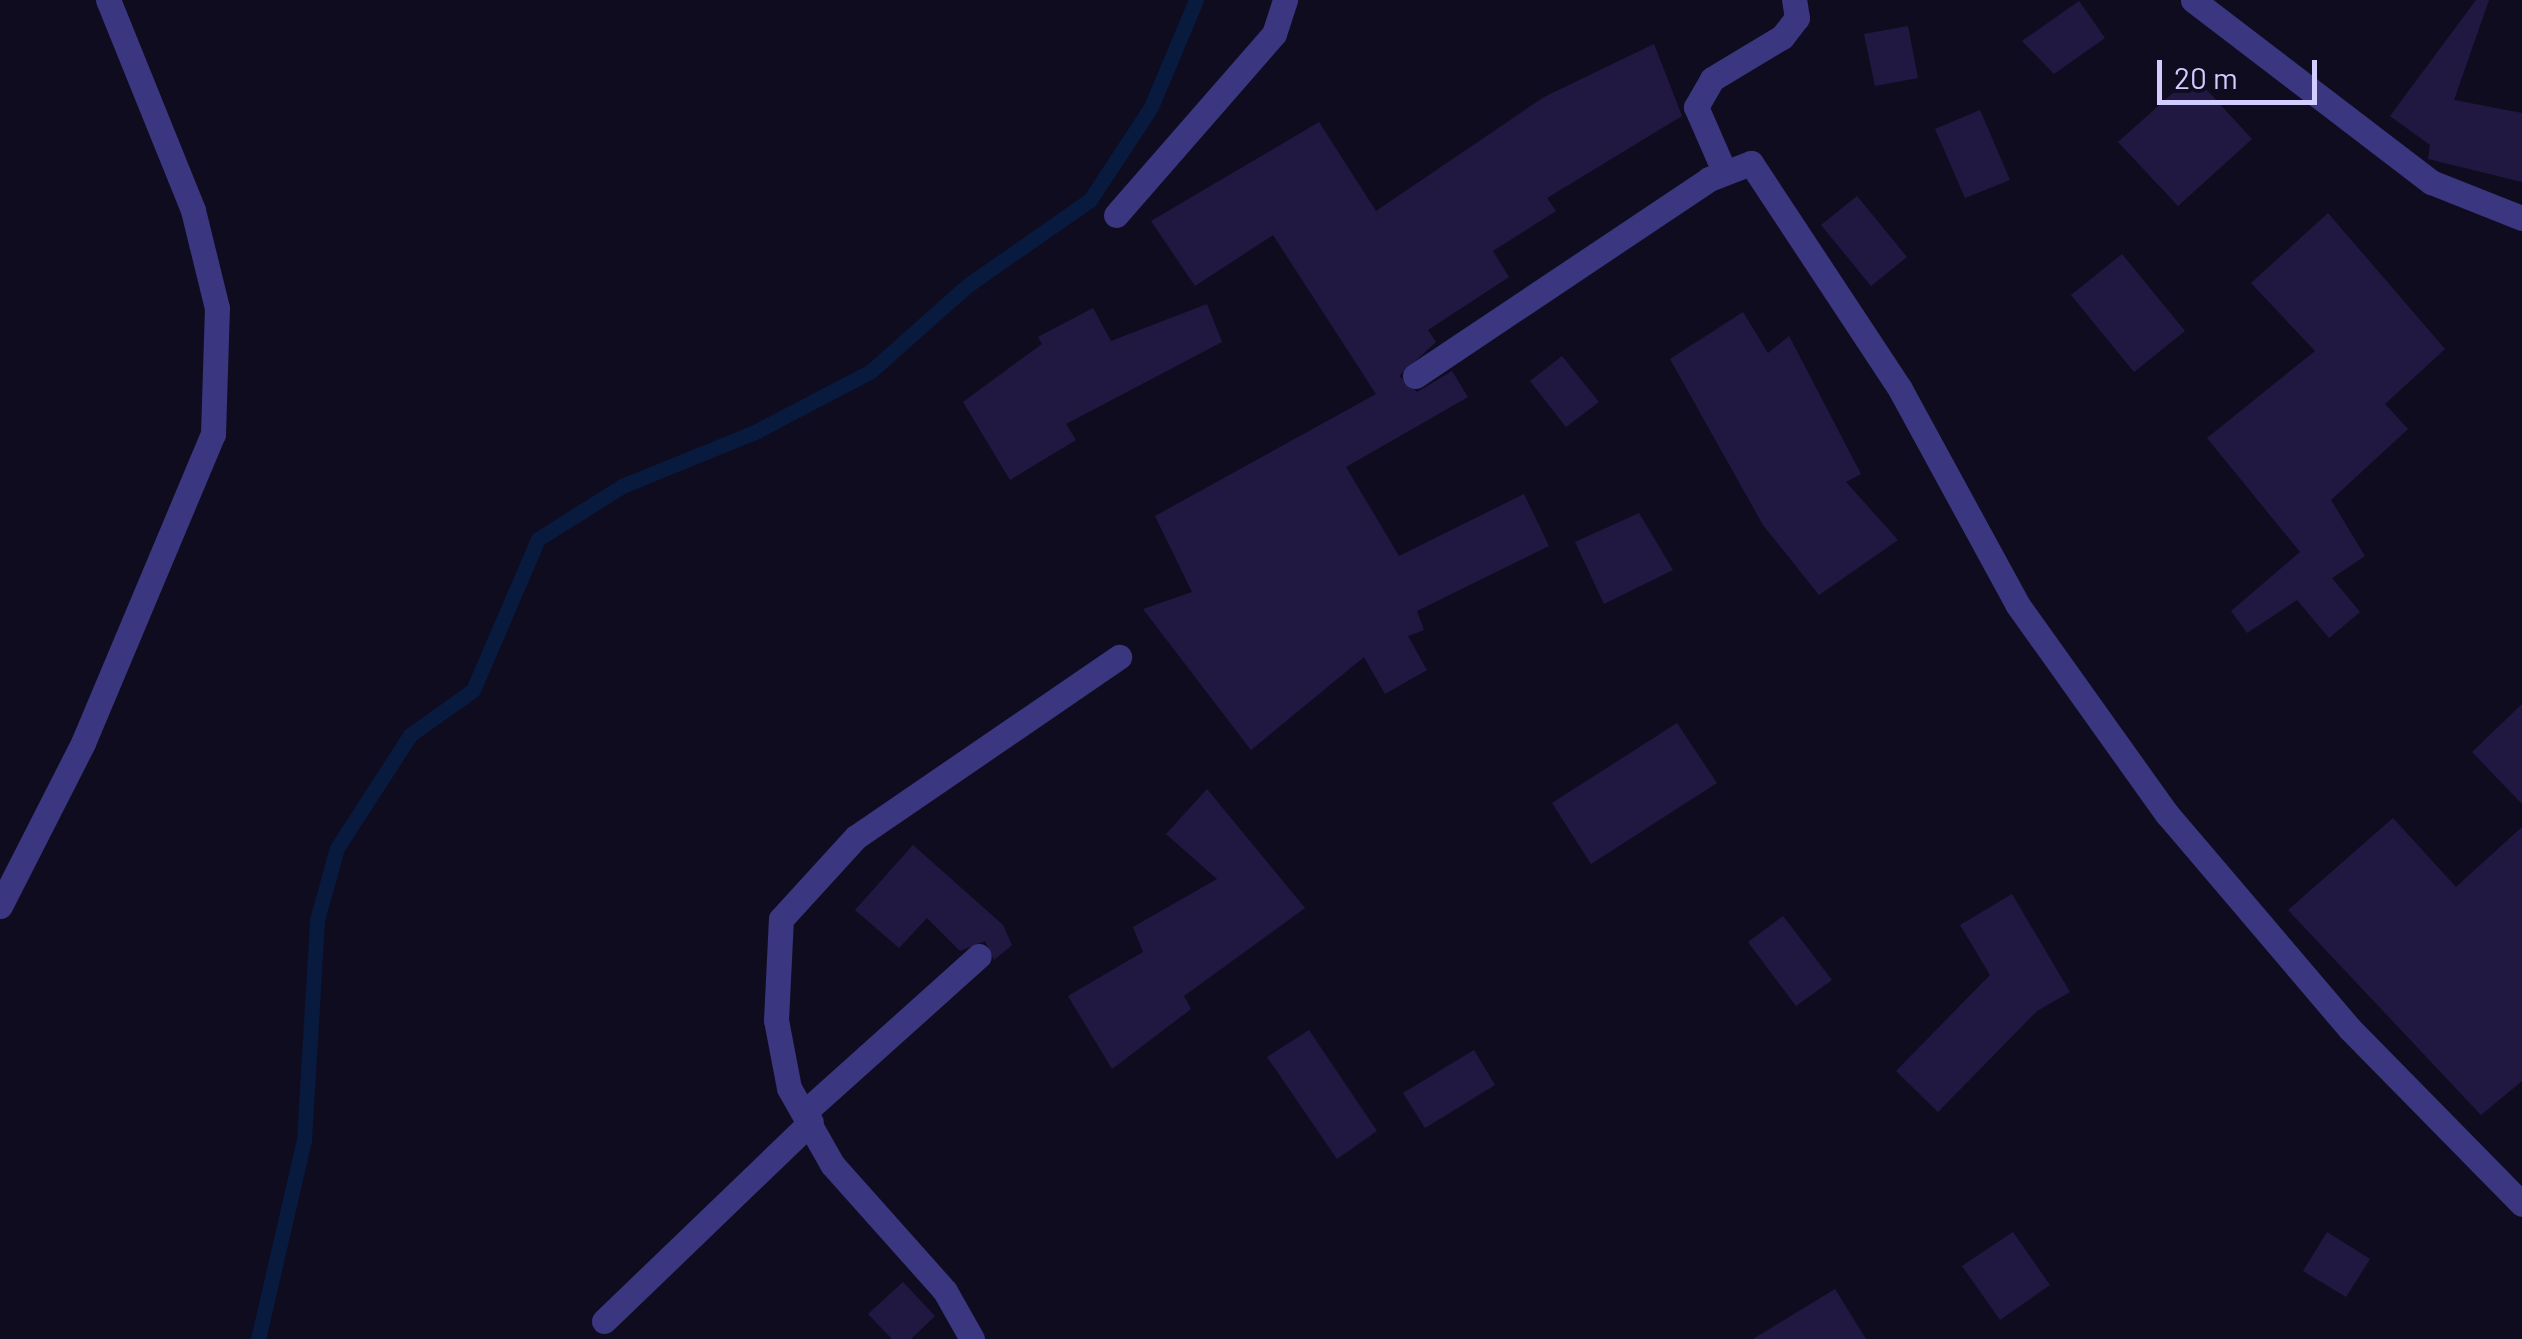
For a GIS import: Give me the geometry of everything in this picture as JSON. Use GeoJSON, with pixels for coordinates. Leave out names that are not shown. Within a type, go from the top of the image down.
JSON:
{"type":"FeatureCollection","features":[{"type":"Feature","properties":{"kind":"street"},"geometry":{"type":"LineString","coordinates":[[0,906],[107,689],[213,434],[217,308],[193,210],[108,0]]}},
{"type":"Feature","properties":{"kind":"street"},"geometry":{"type":"LineString","coordinates":[[1116,215],[1274,34],[1285,0]]}},
{"type":"Feature","properties":{"kind":"street"},"geometry":{"type":"LineString","coordinates":[[1724,171],[1696,106],[1712,79],[1782,37],[1797,18],[1794,0]]}},
{"type":"Feature","properties":{"kind":"street"},"geometry":{"type":"LineString","coordinates":[[2193,0],[2432,182],[2522,218]]}},
{"type":"Feature","properties":{"kind":"street"},"geometry":{"type":"LineString","coordinates":[[1415,376],[1724,171],[1751,162],[1900,389],[2017,604],[2167,814],[2350,1030],[2522,1204]]}},
{"type":"Feature","properties":{"kind":"street"},"geometry":{"type":"LineString","coordinates":[[972,1339],[945,1290],[832,1164],[780,1056],[773,958],[780,919],[856,837],[1118,657]]}},
{"type":"Feature","properties":{"kind":"street"},"geometry":{"type":"LineString","coordinates":[[604,1321],[809,1117],[980,956]]}},
{"type":"Feature","properties":{"kind":"building"},"geometry":{"type":"Polygon","coordinates":[[[2476,0],[2489,0],[2454,100],[2522,113],[2522,182],[2428,159],[2430,145],[2390,116],[2476,0]]]}},
{"type":"Feature","properties":{"kind":"building"},"geometry":{"type":"Polygon","coordinates":[[[2079,1],[2105,38],[2054,74],[2022,41],[2079,1]]]}},
{"type":"Feature","properties":{"kind":"building"},"geometry":{"type":"Polygon","coordinates":[[[1908,26],[1918,78],[1875,86],[1864,34],[1908,26]]]}},
{"type":"Feature","properties":{"kind":"building"},"geometry":{"type":"Polygon","coordinates":[[[1654,44],[1682,116],[1547,198],[1556,211],[1493,251],[1509,277],[1428,330],[1436,342],[1399,376],[1417,392],[1452,371],[1468,397],[1346,467],[1399,556],[1524,494],[1549,546],[1417,611],[1424,630],[1408,636],[1427,670],[1385,694],[1364,657],[1251,750],[1143,609],[1192,592],[1155,516],[1376,394],[1273,235],[1195,286],[1151,221],[1319,122],[1376,211],[1544,97],[1654,44]]]}},
{"type":"Feature","properties":{"kind":"building"},"geometry":{"type":"Polygon","coordinates":[[[2193,75],[2252,139],[2178,206],[2118,142],[2193,75]]]}},
{"type":"Feature","properties":{"kind":"building"},"geometry":{"type":"Polygon","coordinates":[[[1980,110],[2010,180],[1965,198],[1935,129],[1980,110]]]}},
{"type":"Feature","properties":{"kind":"building"},"geometry":{"type":"Polygon","coordinates":[[[1857,196],[1907,257],[1871,286],[1821,225],[1857,196]]]}},
{"type":"Feature","properties":{"kind":"building"},"geometry":{"type":"Polygon","coordinates":[[[2328,213],[2445,349],[2385,404],[2408,429],[2331,500],[2365,556],[2332,578],[2360,612],[2329,638],[2297,600],[2247,633],[2231,611],[2300,552],[2207,438],[2315,351],[2251,283],[2328,213]]]}},
{"type":"Feature","properties":{"kind":"building"},"geometry":{"type":"Polygon","coordinates":[[[2122,254],[2185,331],[2134,372],[2071,295],[2122,254]]]}},
{"type":"Feature","properties":{"kind":"building"},"geometry":{"type":"Polygon","coordinates":[[[1207,304],[1222,342],[1066,424],[1076,440],[1010,480],[963,402],[1042,344],[1038,337],[1093,308],[1111,341],[1207,304]]]}},
{"type":"Feature","properties":{"kind":"building"},"geometry":{"type":"Polygon","coordinates":[[[1743,312],[1768,353],[1789,336],[1861,474],[1846,482],[1898,540],[1819,595],[1763,525],[1670,359],[1743,312]]]}},
{"type":"Feature","properties":{"kind":"building"},"geometry":{"type":"Polygon","coordinates":[[[1562,356],[1599,402],[1566,427],[1530,381],[1562,356]]]}},
{"type":"Feature","properties":{"kind":"building"},"geometry":{"type":"Polygon","coordinates":[[[1639,513],[1673,570],[1604,604],[1575,542],[1639,513]]]}},
{"type":"Feature","properties":{"kind":"building"},"geometry":{"type":"Polygon","coordinates":[[[2522,704],[2522,804],[2472,752],[2522,704]]]}},
{"type":"Feature","properties":{"kind":"building"},"geometry":{"type":"Polygon","coordinates":[[[1677,723],[1717,783],[1591,864],[1552,803],[1677,723]]]}},
{"type":"Feature","properties":{"kind":"building"},"geometry":{"type":"Polygon","coordinates":[[[1207,789],[1305,908],[1184,996],[1191,1009],[1112,1069],[1068,996],[1143,952],[1133,927],[1217,879],[1166,834],[1207,789]]]}},
{"type":"Feature","properties":{"kind":"building"},"geometry":{"type":"Polygon","coordinates":[[[2393,818],[2456,887],[2522,827],[2522,1081],[2481,1115],[2288,910],[2393,818]]]}},
{"type":"Feature","properties":{"kind":"building"},"geometry":{"type":"Polygon","coordinates":[[[913,845],[1003,925],[1012,945],[994,960],[985,941],[960,951],[927,918],[899,948],[855,910],[913,845]]]}},
{"type":"Feature","properties":{"kind":"building"},"geometry":{"type":"Polygon","coordinates":[[[2012,894],[2070,992],[2037,1011],[1938,1112],[1896,1071],[1990,975],[1960,925],[2012,894]]]}},
{"type":"Feature","properties":{"kind":"building"},"geometry":{"type":"Polygon","coordinates":[[[1783,916],[1832,980],[1796,1006],[1748,942],[1783,916]]]}},
{"type":"Feature","properties":{"kind":"building"},"geometry":{"type":"Polygon","coordinates":[[[1309,1030],[1377,1131],[1337,1159],[1267,1057],[1309,1030]]]}},
{"type":"Feature","properties":{"kind":"building"},"geometry":{"type":"Polygon","coordinates":[[[1474,1050],[1495,1085],[1425,1128],[1403,1093],[1474,1050]]]}},
{"type":"Feature","properties":{"kind":"building"},"geometry":{"type":"Polygon","coordinates":[[[2013,1232],[2050,1285],[2000,1320],[1962,1266],[2013,1232]]]}},
{"type":"Feature","properties":{"kind":"building"},"geometry":{"type":"Polygon","coordinates":[[[2327,1232],[2370,1259],[2346,1297],[2303,1271],[2327,1232]]]}},
{"type":"Feature","properties":{"kind":"building"},"geometry":{"type":"Polygon","coordinates":[[[903,1282],[935,1316],[911,1339],[892,1339],[868,1314],[903,1282]]]}},
{"type":"Feature","properties":{"kind":"building"},"geometry":{"type":"Polygon","coordinates":[[[1835,1289],[1866,1339],[1753,1339],[1835,1289]]]}},
{"type":"Feature","properties":{"kind":"waterway"},"geometry":{"type":"LineString","coordinates":[[258,1339],[304,1140],[317,920],[337,848],[410,735],[473,690],[538,539],[622,486],[755,432],[871,371],[968,285],[1090,200],[1151,107],[1196,0]]}}]}
